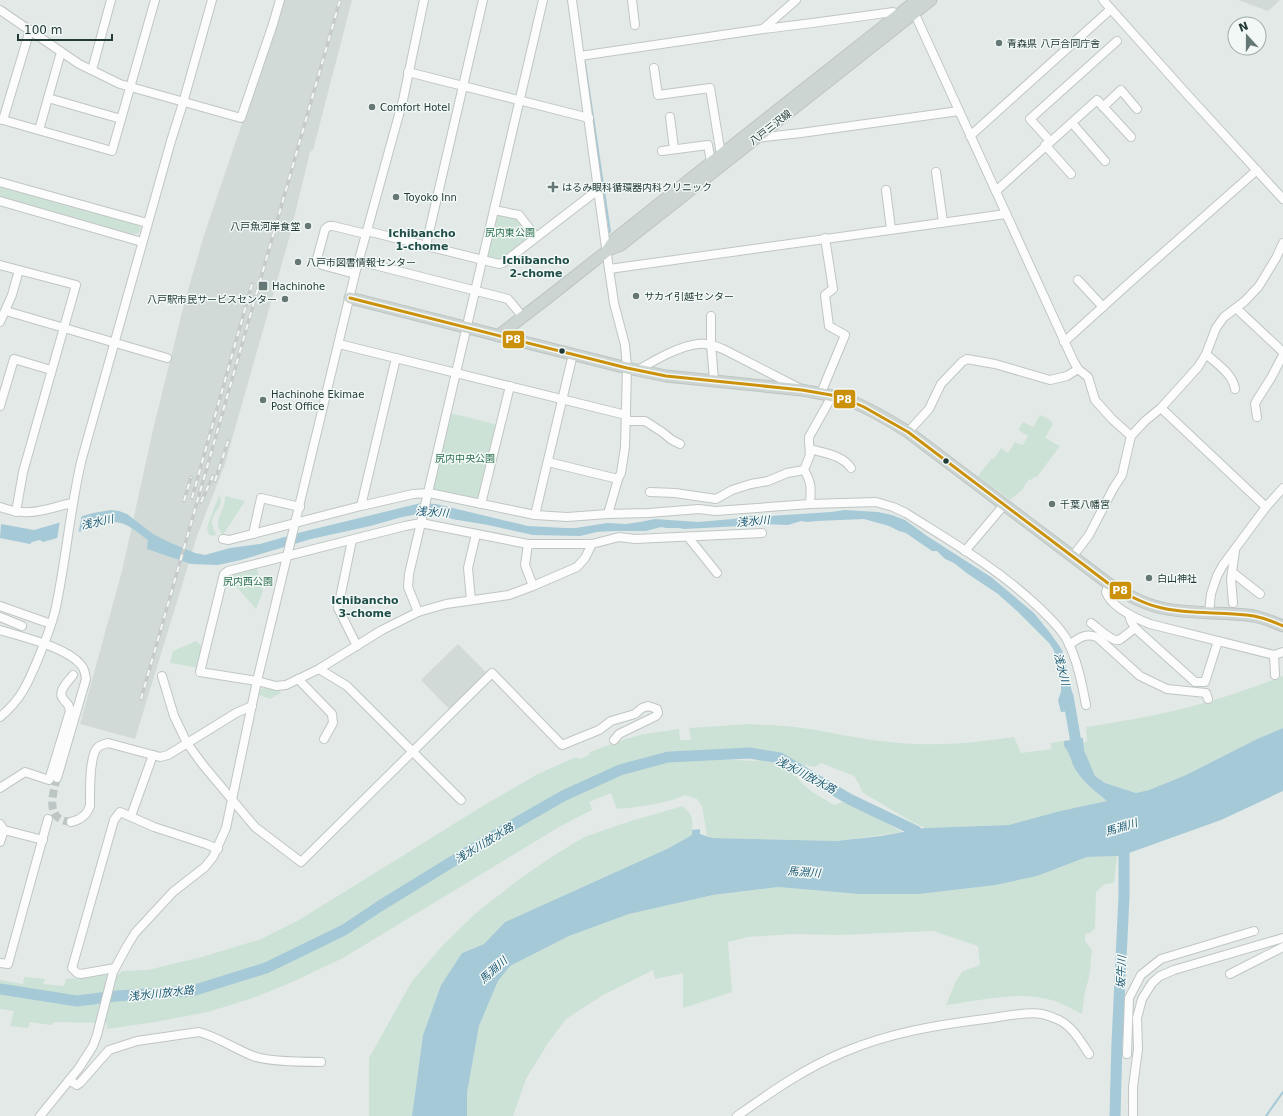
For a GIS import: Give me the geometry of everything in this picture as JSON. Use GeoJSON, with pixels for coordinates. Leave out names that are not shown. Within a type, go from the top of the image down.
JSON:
{"type":"FeatureCollection","features":[{"type":"Feature","properties":{"kind":"main road","name":"八戸三沢線"},"geometry":{"type":"LineString","coordinates":[[607,251],[616,238],[897,15],[912,4],[931,0]]}},
{"type":"Feature","properties":{"kind":"main road","name":"八戸三沢線"},"geometry":{"type":"LineString","coordinates":[[498,336],[607,251],[621,245],[756,138],[912,4]]}},
{"type":"Feature","properties":{"kind":"main road"},"geometry":{"type":"LineString","coordinates":[[350,298],[498,336],[666,376],[802,390],[847,400],[877,413],[908,432],[1109,584],[1142,602],[1161,608],[1180,611],[1254,616],[1283,626]]}},
{"type":"Feature","properties":{"kind":"street"},"geometry":{"type":"LineString","coordinates":[[92,70],[111,0]]}},
{"type":"Feature","properties":{"kind":"street"},"geometry":{"type":"LineString","coordinates":[[30,30],[2,119],[112,151],[155,0]]}},
{"type":"Feature","properties":{"kind":"street"},"geometry":{"type":"LineString","coordinates":[[0,717],[11,708],[27,686],[51,624],[68,538],[72,503],[81,462],[142,242],[212,0]]}},
{"type":"Feature","properties":{"kind":"street"},"geometry":{"type":"LineString","coordinates":[[0,10],[61,52],[120,84],[240,118],[280,0]]}},
{"type":"Feature","properties":{"kind":"street"},"geometry":{"type":"LineString","coordinates":[[40,1116],[79,1068],[92,1046],[100,1025],[114,970],[126,946],[140,928],[173,892],[205,867],[218,849],[226,828],[257,681],[366,233],[403,100],[424,0]]}},
{"type":"Feature","properties":{"kind":"street"},"geometry":{"type":"LineString","coordinates":[[426,246],[483,0]]}},
{"type":"Feature","properties":{"kind":"street"},"geometry":{"type":"LineString","coordinates":[[418,612],[408,587],[409,574],[543,0]]}},
{"type":"Feature","properties":{"kind":"street"},"geometry":{"type":"LineString","coordinates":[[572,0],[614,303],[633,369],[626,418],[626,447],[621,473],[608,514]]}},
{"type":"Feature","properties":{"kind":"street"},"geometry":{"type":"LineString","coordinates":[[632,0],[635,25]]}},
{"type":"Feature","properties":{"kind":"street"},"geometry":{"type":"LineString","coordinates":[[763,29],[796,0]]}},
{"type":"Feature","properties":{"kind":"street"},"geometry":{"type":"LineString","coordinates":[[1103,0],[1283,199]]}},
{"type":"Feature","properties":{"kind":"street"},"geometry":{"type":"LineString","coordinates":[[912,4],[970,136],[1064,342],[1078,369],[1088,377],[1096,400],[1112,419],[1131,436]]}},
{"type":"Feature","properties":{"kind":"street"},"geometry":{"type":"LineString","coordinates":[[970,136],[1111,9]]}},
{"type":"Feature","properties":{"kind":"street"},"geometry":{"type":"LineString","coordinates":[[580,56],[763,29],[822,23],[845,18],[893,12],[897,15]]}},
{"type":"Feature","properties":{"kind":"street"},"geometry":{"type":"LineString","coordinates":[[1071,174],[1030,119],[1117,41]]}},
{"type":"Feature","properties":{"kind":"street"},"geometry":{"type":"LineString","coordinates":[[39,130],[61,52]]}},
{"type":"Feature","properties":{"kind":"street"},"geometry":{"type":"LineString","coordinates":[[654,68],[658,95],[710,88],[721,155]]}},
{"type":"Feature","properties":{"kind":"street"},"geometry":{"type":"LineString","coordinates":[[408,72],[589,118]]}},
{"type":"Feature","properties":{"kind":"street"},"geometry":{"type":"LineString","coordinates":[[1103,107],[1121,90],[1137,109]]}},
{"type":"Feature","properties":{"kind":"street"},"geometry":{"type":"LineString","coordinates":[[48,98],[122,119]]}},
{"type":"Feature","properties":{"kind":"street"},"geometry":{"type":"LineString","coordinates":[[996,191],[1097,100],[1131,137]]}},
{"type":"Feature","properties":{"kind":"street"},"geometry":{"type":"LineString","coordinates":[[756,138],[959,111]]}},
{"type":"Feature","properties":{"kind":"street"},"geometry":{"type":"LineString","coordinates":[[670,117],[674,150]]}},
{"type":"Feature","properties":{"kind":"street"},"geometry":{"type":"LineString","coordinates":[[1072,123],[1105,161]]}},
{"type":"Feature","properties":{"kind":"street"},"geometry":{"type":"LineString","coordinates":[[662,151],[708,145],[712,162]]}},
{"type":"Feature","properties":{"kind":"street"},"geometry":{"type":"LineString","coordinates":[[1064,342],[1257,170]]}},
{"type":"Feature","properties":{"kind":"street"},"geometry":{"type":"LineString","coordinates":[[936,172],[943,222]]}},
{"type":"Feature","properties":{"kind":"street"},"geometry":{"type":"LineString","coordinates":[[0,182],[148,223]]}},
{"type":"Feature","properties":{"kind":"street"},"geometry":{"type":"LineString","coordinates":[[356,274],[322,265],[317,259],[326,229],[329,226],[426,246],[499,264],[503,263],[599,189]]}},
{"type":"Feature","properties":{"kind":"street"},"geometry":{"type":"LineString","coordinates":[[886,190],[892,229]]}},
{"type":"Feature","properties":{"kind":"street"},"geometry":{"type":"LineString","coordinates":[[0,201],[142,242]]}},
{"type":"Feature","properties":{"kind":"street"},"geometry":{"type":"LineString","coordinates":[[494,210],[519,215],[536,237]]}},
{"type":"Feature","properties":{"kind":"street"},"geometry":{"type":"LineString","coordinates":[[609,269],[1006,214]]}},
{"type":"Feature","properties":{"kind":"street"},"geometry":{"type":"LineString","coordinates":[[821,393],[845,335],[829,326],[825,295],[833,289],[825,238]]}},
{"type":"Feature","properties":{"kind":"street"},"geometry":{"type":"LineString","coordinates":[[1073,556],[1090,535],[1113,489],[1122,475],[1131,436],[1145,421],[1162,408],[1198,367],[1206,354],[1216,328],[1224,317],[1236,308],[1259,286],[1283,243]]}},
{"type":"Feature","properties":{"kind":"street"},"geometry":{"type":"LineString","coordinates":[[359,261],[508,299],[523,317]]}},
{"type":"Feature","properties":{"kind":"street"},"geometry":{"type":"LineString","coordinates":[[0,264],[76,285],[23,472],[16,512]]}},
{"type":"Feature","properties":{"kind":"street"},"geometry":{"type":"LineString","coordinates":[[0,322],[12,295],[19,270]]}},
{"type":"Feature","properties":{"kind":"street"},"geometry":{"type":"LineString","coordinates":[[1078,280],[1103,307]]}},
{"type":"Feature","properties":{"kind":"street"},"geometry":{"type":"LineString","coordinates":[[1236,308],[1283,352]]}},
{"type":"Feature","properties":{"kind":"street"},"geometry":{"type":"LineString","coordinates":[[6,311],[167,358]]}},
{"type":"Feature","properties":{"kind":"street"},"geometry":{"type":"LineString","coordinates":[[711,316],[711,344],[714,380]]}},
{"type":"Feature","properties":{"kind":"street"},"geometry":{"type":"LineString","coordinates":[[339,344],[510,386],[626,418],[645,421],[680,444]]}},
{"type":"Feature","properties":{"kind":"street"},"geometry":{"type":"LineString","coordinates":[[633,369],[685,347],[699,344],[711,344],[802,390]]}},
{"type":"Feature","properties":{"kind":"street"},"geometry":{"type":"LineString","coordinates":[[535,516],[573,354]]}},
{"type":"Feature","properties":{"kind":"street"},"geometry":{"type":"LineString","coordinates":[[1206,354],[1227,372],[1234,383],[1235,389]]}},
{"type":"Feature","properties":{"kind":"street"},"geometry":{"type":"LineString","coordinates":[[1257,417],[1255,404],[1283,355]]}},
{"type":"Feature","properties":{"kind":"street"},"geometry":{"type":"LineString","coordinates":[[361,506],[396,358]]}},
{"type":"Feature","properties":{"kind":"street"},"geometry":{"type":"LineString","coordinates":[[0,406],[3,386],[14,359],[51,370]]}},
{"type":"Feature","properties":{"kind":"street"},"geometry":{"type":"LineString","coordinates":[[908,432],[929,409],[941,384],[962,362],[967,359],[995,364],[1050,380],[1067,376],[1078,369]]}},
{"type":"Feature","properties":{"kind":"street"},"geometry":{"type":"LineString","coordinates":[[482,504],[510,386]]}},
{"type":"Feature","properties":{"kind":"street"},"geometry":{"type":"LineString","coordinates":[[804,470],[810,455],[808,442],[832,396]]}},
{"type":"Feature","properties":{"kind":"street"},"geometry":{"type":"LineString","coordinates":[[1162,408],[1266,507]]}},
{"type":"Feature","properties":{"kind":"street"},"geometry":{"type":"LineString","coordinates":[[810,449],[832,454],[844,461],[850,468]]}},
{"type":"Feature","properties":{"kind":"street"},"geometry":{"type":"LineString","coordinates":[[548,462],[618,479]]}},
{"type":"Feature","properties":{"kind":"street"},"geometry":{"type":"LineString","coordinates":[[650,492],[675,493],[716,499],[732,490],[751,484],[768,481],[787,473],[804,470]]}},
{"type":"Feature","properties":{"kind":"street"},"geometry":{"type":"LineString","coordinates":[[804,470],[812,487],[810,504]]}},
{"type":"Feature","properties":{"kind":"street"},"geometry":{"type":"LineString","coordinates":[[1210,613],[1211,594],[1217,576],[1266,507],[1283,488]]}},
{"type":"Feature","properties":{"kind":"street"},"geometry":{"type":"LineString","coordinates":[[223,539],[229,540],[413,494],[429,493],[535,516],[567,517],[699,509],[715,511],[810,504],[876,502],[906,513],[993,569],[1043,611],[1062,632],[1069,645],[1086,706]]}},
{"type":"Feature","properties":{"kind":"street"},"geometry":{"type":"LineString","coordinates":[[252,534],[261,498],[300,507]]}},
{"type":"Feature","properties":{"kind":"street"},"geometry":{"type":"LineString","coordinates":[[0,507],[16,512],[31,513],[72,503]]}},
{"type":"Feature","properties":{"kind":"street"},"geometry":{"type":"LineString","coordinates":[[965,551],[1004,505]]}},
{"type":"Feature","properties":{"kind":"street"},"geometry":{"type":"LineString","coordinates":[[592,544],[585,558],[577,567],[509,595],[446,604],[418,612],[382,630],[319,669],[286,685],[276,686],[257,681],[200,672],[224,574],[228,571],[289,553],[352,540],[421,522],[528,544],[592,544],[619,537],[635,539],[762,533]]}},
{"type":"Feature","properties":{"kind":"street"},"geometry":{"type":"LineString","coordinates":[[471,600],[468,568],[476,534]]}},
{"type":"Feature","properties":{"kind":"street"},"geometry":{"type":"LineString","coordinates":[[688,537],[717,573]]}},
{"type":"Feature","properties":{"kind":"street"},"geometry":{"type":"LineString","coordinates":[[352,540],[338,608],[357,646]]}},
{"type":"Feature","properties":{"kind":"street"},"geometry":{"type":"LineString","coordinates":[[528,544],[525,564],[533,586]]}},
{"type":"Feature","properties":{"kind":"street"},"geometry":{"type":"LineString","coordinates":[[1233,603],[1232,572],[1236,548]]}},
{"type":"Feature","properties":{"kind":"street"},"geometry":{"type":"LineString","coordinates":[[1232,572],[1260,594]]}},
{"type":"Feature","properties":{"kind":"street"},"geometry":{"type":"LineString","coordinates":[[1109,584],[1106,592],[1109,599],[1129,615],[1150,624],[1274,655],[1283,652]]}},
{"type":"Feature","properties":{"kind":"street"},"geometry":{"type":"LineString","coordinates":[[0,606],[51,624]]}},
{"type":"Feature","properties":{"kind":"street"},"geometry":{"type":"LineString","coordinates":[[1129,615],[1130,621],[1135,628],[1195,682],[1205,682],[1218,641]]}},
{"type":"Feature","properties":{"kind":"street"},"geometry":{"type":"LineString","coordinates":[[0,617],[22,626]]}},
{"type":"Feature","properties":{"kind":"street"},"geometry":{"type":"LineString","coordinates":[[1092,623],[1110,638],[1116,640],[1119,640],[1135,628]]}},
{"type":"Feature","properties":{"kind":"street"},"geometry":{"type":"LineString","coordinates":[[0,630],[64,652],[81,664],[85,671],[86,679],[57,778]]}},
{"type":"Feature","properties":{"kind":"street"},"geometry":{"type":"LineString","coordinates":[[1069,645],[1080,637],[1086,635],[1097,637],[1140,676],[1167,689],[1206,694],[1208,699]]}},
{"type":"Feature","properties":{"kind":"street"},"geometry":{"type":"LineString","coordinates":[[1274,655],[1275,675]]}},
{"type":"Feature","properties":{"kind":"street"},"geometry":{"type":"LineString","coordinates":[[319,669],[347,686],[461,800]]}},
{"type":"Feature","properties":{"kind":"street"},"geometry":{"type":"LineString","coordinates":[[162,676],[174,716],[187,743],[255,827],[301,862],[412,750],[492,673],[562,745],[599,730],[611,721],[635,714],[648,706],[657,709],[658,713],[656,716],[619,734],[614,740]]}},
{"type":"Feature","properties":{"kind":"street"},"geometry":{"type":"LineString","coordinates":[[0,788],[25,772],[49,780],[70,711],[68,705],[61,697],[62,690],[73,675]]}},
{"type":"Feature","properties":{"kind":"street"},"geometry":{"type":"LineString","coordinates":[[298,679],[332,714],[333,723],[324,739]]}},
{"type":"Feature","properties":{"kind":"street"},"geometry":{"type":"LineString","coordinates":[[71,822],[80,819],[88,811],[90,806],[92,758],[102,744],[108,743],[160,757],[168,755],[236,713],[252,706]]}},
{"type":"Feature","properties":{"kind":"street"},"geometry":{"type":"LineString","coordinates":[[131,816],[153,755]]}},
{"type":"Feature","properties":{"kind":"street"},"geometry":{"type":"LineString","coordinates":[[114,970],[81,974],[77,973],[72,968],[114,820],[120,812],[154,827],[218,849]]}},
{"type":"Feature","properties":{"kind":"street"},"geometry":{"type":"LineString","coordinates":[[0,963],[8,964],[48,819]]}},
{"type":"Feature","properties":{"kind":"street"},"geometry":{"type":"LineString","coordinates":[[0,842],[2,827],[43,840]]}},
{"type":"Feature","properties":{"kind":"street"},"geometry":{"type":"LineString","coordinates":[[1127,1054],[1129,998],[1140,975],[1161,959],[1254,931]]}},
{"type":"Feature","properties":{"kind":"street"},"geometry":{"type":"LineString","coordinates":[[1133,1116],[1133,1087],[1138,1049],[1137,1018],[1142,998],[1152,983],[1160,976],[1174,970],[1283,938]]}},
{"type":"Feature","properties":{"kind":"street"},"geometry":{"type":"LineString","coordinates":[[1230,974],[1283,946]]}},
{"type":"Feature","properties":{"kind":"street"},"geometry":{"type":"LineString","coordinates":[[737,1116],[774,1090],[809,1069],[843,1053],[880,1039],[944,1024],[1022,1014],[1042,1014],[1060,1021],[1073,1031],[1089,1054]]}},
{"type":"Feature","properties":{"kind":"street"},"geometry":{"type":"LineString","coordinates":[[69,1080],[77,1085],[80,1083],[109,1050],[137,1042],[199,1032],[208,1034],[254,1056],[283,1060],[321,1062]]}},
{"type":"Feature","properties":{"kind":"shaded area"},"geometry":{"type":"Polygon","coordinates":[[[284,0],[352,0],[313,150],[310,152],[290,235],[225,464],[197,536],[135,739],[80,724],[122,571],[153,430],[185,300],[205,232],[284,0]]]}},
{"type":"Feature","properties":{"kind":"shaded area"},"geometry":{"type":"Polygon","coordinates":[[[1238,0],[1280,0],[1268,11],[1238,0]]]}},
{"type":"Feature","properties":{"kind":"shaded area"},"geometry":{"type":"Polygon","coordinates":[[[458,644],[488,674],[451,711],[421,680],[458,644]]]}},
{"type":"Feature","properties":{"kind":"green space"},"geometry":{"type":"Polygon","coordinates":[[[0,185],[131,223],[139,226],[141,229],[137,234],[128,234],[0,197],[0,185]]]}},
{"type":"Feature","properties":{"kind":"green space","name":"尻内東公園"},"geometry":{"type":"Polygon","coordinates":[[[497,214],[518,217],[531,237],[500,260],[487,256],[497,214]]]}},
{"type":"Feature","properties":{"kind":"green space","name":"尻内中央公園"},"geometry":{"type":"Polygon","coordinates":[[[450,413],[498,425],[480,502],[432,491],[450,413]]]}},
{"type":"Feature","properties":{"kind":"green space"},"geometry":{"type":"Polygon","coordinates":[[[1040,415],[1049,419],[1053,424],[1045,438],[1060,446],[1036,478],[1035,476],[1031,480],[1029,479],[1022,490],[1010,500],[978,476],[992,458],[994,459],[1001,448],[1008,453],[1015,442],[1023,445],[1028,436],[1018,430],[1023,422],[1033,427],[1040,415]]]}},
{"type":"Feature","properties":{"kind":"green space"},"geometry":{"type":"Polygon","coordinates":[[[219,495],[221,502],[212,522],[216,535],[211,536],[208,533],[207,527],[219,495]]]}},
{"type":"Feature","properties":{"kind":"green space"},"geometry":{"type":"Polygon","coordinates":[[[225,496],[245,501],[223,535],[219,530],[218,520],[225,502],[225,496]]]}},
{"type":"Feature","properties":{"kind":"green space","name":"尻内西公園"},"geometry":{"type":"Polygon","coordinates":[[[256,566],[263,591],[256,609],[227,576],[228,574],[256,566]]]}},
{"type":"Feature","properties":{"kind":"green space"},"geometry":{"type":"Polygon","coordinates":[[[196,641],[204,648],[199,668],[170,663],[173,651],[196,641]]]}},
{"type":"Feature","properties":{"kind":"green space"},"geometry":{"type":"Polygon","coordinates":[[[1283,676],[1283,728],[1257,739],[1186,775],[1149,790],[1136,793],[1105,783],[1095,776],[1084,750],[1083,744],[1087,741],[1086,727],[1151,716],[1187,707],[1229,695],[1283,676]]]}},
{"type":"Feature","properties":{"kind":"green space"},"geometry":{"type":"Polygon","coordinates":[[[264,688],[279,690],[281,693],[270,699],[259,695],[259,690],[264,688]]]}},
{"type":"Feature","properties":{"kind":"green space"},"geometry":{"type":"Polygon","coordinates":[[[749,724],[778,725],[878,741],[921,744],[952,744],[1014,737],[1021,753],[1052,749],[1050,743],[1064,741],[1064,746],[1076,770],[1093,789],[1108,801],[1060,811],[1010,825],[925,828],[862,792],[854,776],[821,763],[815,767],[799,764],[776,754],[751,750],[670,751],[661,753],[662,762],[717,759],[762,760],[792,768],[795,775],[805,785],[834,805],[842,802],[869,813],[902,832],[836,841],[712,838],[707,836],[702,806],[697,799],[685,795],[661,803],[617,809],[611,793],[589,802],[592,810],[559,827],[343,958],[288,984],[253,998],[208,1012],[107,1029],[107,1023],[55,1022],[51,1025],[30,1022],[28,1028],[10,1026],[14,1011],[0,1009],[0,980],[23,984],[24,977],[45,979],[43,984],[64,986],[66,979],[104,973],[106,975],[119,974],[122,971],[148,970],[202,957],[261,939],[299,920],[486,804],[538,774],[576,757],[579,759],[588,756],[590,752],[625,739],[644,734],[679,729],[680,740],[691,740],[689,728],[749,724]]]}},
{"type":"Feature","properties":{"kind":"green space"},"geometry":{"type":"Polygon","coordinates":[[[683,806],[691,816],[692,835],[669,848],[505,922],[484,944],[462,953],[441,985],[423,1035],[412,1116],[369,1116],[369,1058],[412,981],[444,944],[477,912],[521,878],[584,837],[631,821],[683,806]]]}},
{"type":"Feature","properties":{"kind":"green space"},"geometry":{"type":"Polygon","coordinates":[[[1117,856],[1114,883],[1105,884],[1096,892],[1095,928],[1090,933],[1085,934],[1085,941],[1092,950],[1089,978],[1085,991],[1082,1014],[1055,1001],[1025,996],[998,997],[946,1005],[956,981],[963,971],[980,965],[978,946],[933,931],[839,935],[794,934],[748,937],[728,942],[732,992],[683,1008],[683,973],[655,979],[653,970],[603,995],[566,1019],[548,1043],[526,1079],[513,1116],[467,1116],[467,1093],[479,1026],[498,981],[510,966],[569,936],[629,914],[713,895],[778,887],[859,894],[919,894],[996,885],[1037,876],[1087,857],[1117,856]]]}},
{"type":"Feature","properties":{"kind":"water"},"geometry":{"type":"Polygon","coordinates":[[[421,503],[436,504],[528,526],[565,528],[576,528],[607,523],[626,524],[655,519],[698,522],[749,516],[770,516],[845,510],[878,512],[892,515],[905,520],[991,577],[1034,613],[1062,650],[1076,710],[1061,712],[1058,700],[1061,692],[1061,672],[1059,670],[1054,651],[1050,644],[1017,611],[998,594],[954,563],[945,559],[937,551],[932,551],[906,533],[889,526],[864,519],[801,521],[788,525],[761,524],[747,527],[684,529],[661,527],[646,531],[597,532],[580,536],[533,535],[452,519],[436,512],[430,512],[402,517],[370,526],[311,539],[241,560],[218,565],[191,564],[147,549],[148,540],[132,528],[119,522],[114,522],[43,542],[40,540],[30,544],[0,538],[1,524],[34,530],[93,513],[111,510],[127,514],[153,534],[171,543],[195,553],[205,555],[230,548],[260,544],[302,532],[421,503]]]}},
{"type":"Feature","properties":{"kind":"water","name":"馬淵川"},"geometry":{"type":"Polygon","coordinates":[[[1283,728],[1283,791],[1221,820],[1129,853],[1117,856],[1087,857],[1037,876],[996,885],[919,894],[859,894],[778,887],[713,895],[629,914],[569,936],[510,966],[498,981],[479,1026],[467,1093],[467,1116],[412,1116],[423,1035],[441,985],[462,953],[484,944],[505,922],[669,848],[692,835],[692,830],[700,829],[700,834],[712,838],[836,841],[881,836],[925,828],[1009,825],[1060,811],[1107,801],[1080,776],[1064,746],[1064,741],[1083,738],[1084,750],[1095,776],[1105,783],[1136,793],[1149,790],[1186,775],[1257,739],[1283,728]]]}},
{"type":"Feature","properties":{"kind":"pier"},"geometry":{"type":"Polygon","coordinates":[[[82,514],[78,535],[57,540],[60,520],[82,514]]]}},
{"type":"Feature","properties":{"kind":"waterway"},"geometry":{"type":"LineString","coordinates":[[585,63],[610,232]]}},
{"type":"Feature","properties":{"kind":"waterway","name":"浅水川"},"geometry":{"type":"LineString","coordinates":[[1068,696],[1078,754]]}},
{"type":"Feature","properties":{"kind":"waterway","name":"浅水川放水路"},"geometry":{"type":"LineString","coordinates":[[0,989],[77,1001],[116,996],[192,991],[266,968],[344,930],[380,906],[502,831],[563,796],[620,770],[668,757],[750,753],[780,758],[849,799],[916,831],[923,841]]}},
{"type":"Feature","properties":{"kind":"waterway","name":"坂牛川"},"geometry":{"type":"LineString","coordinates":[[1115,1116],[1124,896],[1124,840]]}},
{"type":"Feature","properties":{"kind":"waterway"},"geometry":{"type":"LineString","coordinates":[[1266,1116],[1283,1092]]}},
{"type":"Feature","properties":{"kind":"tunnel"},"geometry":{"type":"LineString","coordinates":[[57,778],[53,792],[52,806],[57,817],[71,822]]}},
{"type":"Feature","properties":{"kind":"railway"},"geometry":{"type":"LineString","coordinates":[[141,699],[340,0]]}},
{"type":"Feature","properties":{"kind":"railway"},"geometry":{"type":"LineString","coordinates":[[192,498],[252,284]]}},
{"type":"Feature","properties":{"kind":"railway"},"geometry":{"type":"LineString","coordinates":[[215,481],[228,441]]}},
{"type":"Feature","properties":{"kind":"railway"},"geometry":{"type":"LineString","coordinates":[[201,502],[213,476]]}},
{"type":"Feature","properties":{"kind":"railway"},"geometry":{"type":"LineString","coordinates":[[184,501],[191,477]]}},
{"type":"Feature","properties":{"kind":"transit line","name":"P8"},"geometry":{"type":"LineString","coordinates":[[350,298],[627,368],[666,376],[802,390],[831,395],[848,400],[864,407],[908,432],[1109,584],[1128,595],[1148,604],[1162,608],[1185,612],[1254,616],[1283,626]]}},
{"type":"Feature","properties":{"kind":"place","name":"青森県 八戸合同庁舎"},"geometry":{"type":"Point","coordinates":[999,43]}},
{"type":"Feature","properties":{"kind":"place","name":"Comfort Hotel"},"geometry":{"type":"Point","coordinates":[372,107]}},
{"type":"Feature","properties":{"kind":"place","name":"はるみ眼科循環器内科クリニック"},"geometry":{"type":"Point","coordinates":[553,187]}},
{"type":"Feature","properties":{"kind":"place","name":"Toyoko Inn"},"geometry":{"type":"Point","coordinates":[396,197]}},
{"type":"Feature","properties":{"kind":"place","name":"八戸魚河岸食堂"},"geometry":{"type":"Point","coordinates":[308,226]}},
{"type":"Feature","properties":{"kind":"place","name":"八戸市図書情報センター"},"geometry":{"type":"Point","coordinates":[298,262]}},
{"type":"Feature","properties":{"kind":"place","name":"Hachinohe"},"geometry":{"type":"Point","coordinates":[263,286]}},
{"type":"Feature","properties":{"kind":"place","name":"サカイ引越センター"},"geometry":{"type":"Point","coordinates":[636,296]}},
{"type":"Feature","properties":{"kind":"place","name":"八戸駅市民サービスセンター"},"geometry":{"type":"Point","coordinates":[285,299]}},
{"type":"Feature","properties":{"kind":"place","name":"Hachinohe Ekimae Post Office"},"geometry":{"type":"Point","coordinates":[263,400]}},
{"type":"Feature","properties":{"kind":"place","name":"千葉八幡宮"},"geometry":{"type":"Point","coordinates":[1052,504]}},
{"type":"Feature","properties":{"kind":"place","name":"白山神社"},"geometry":{"type":"Point","coordinates":[1149,578]}},
{"type":"Feature","properties":{"kind":"district","name":"Ichibancho 1-chome"},"geometry":{"type":"Point","coordinates":[422,239]}},
{"type":"Feature","properties":{"kind":"district","name":"Ichibancho 2-chome"},"geometry":{"type":"Point","coordinates":[536,266]}},
{"type":"Feature","properties":{"kind":"district","name":"Ichibancho 3-chome"},"geometry":{"type":"Point","coordinates":[365,606]}}]}
